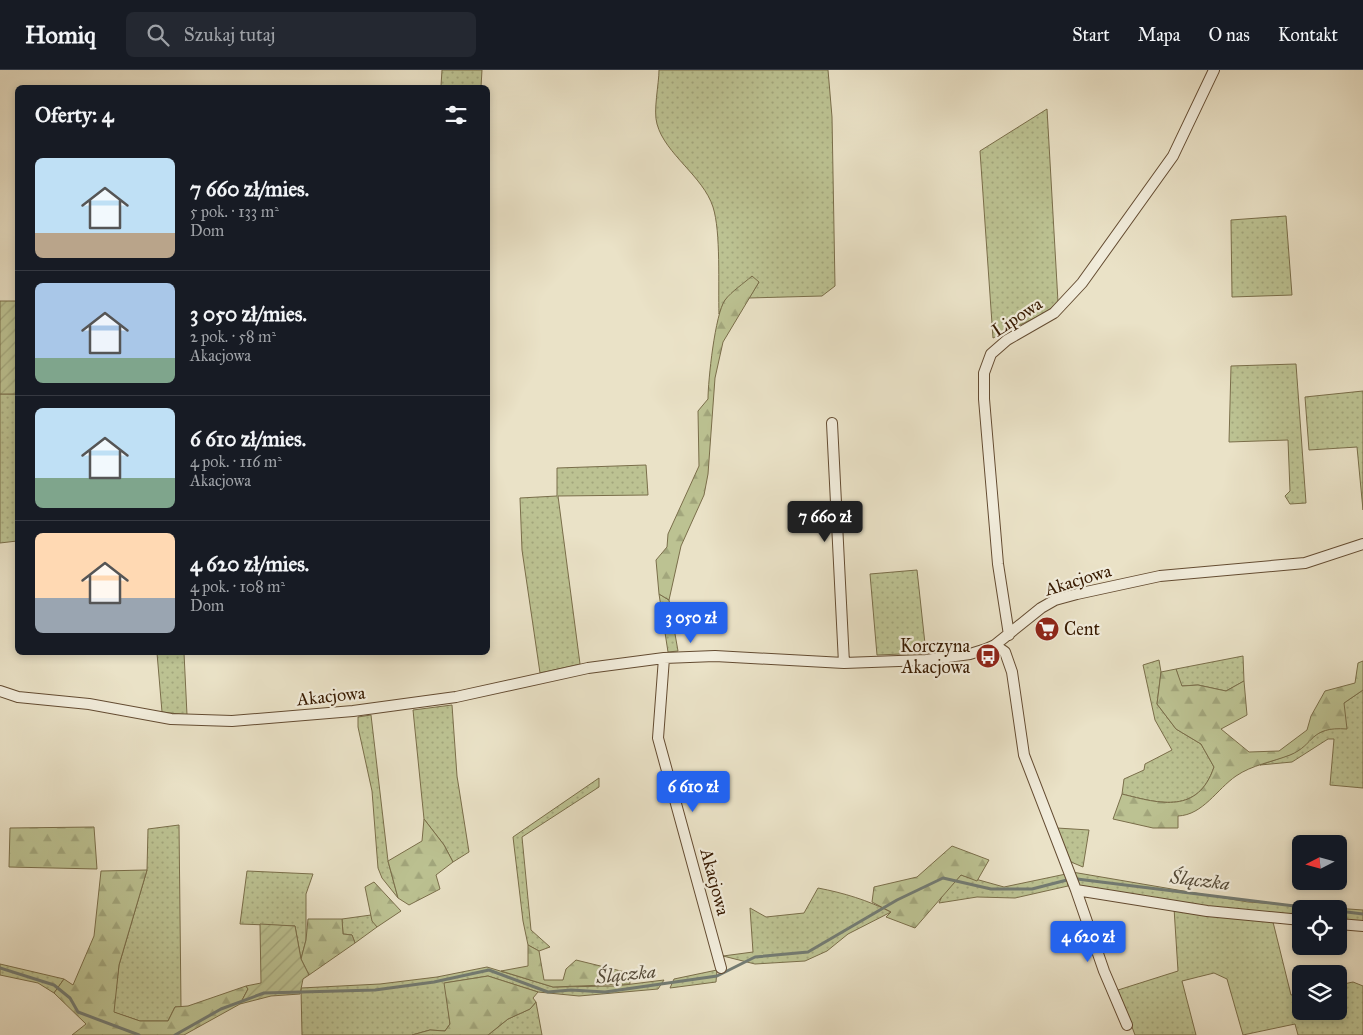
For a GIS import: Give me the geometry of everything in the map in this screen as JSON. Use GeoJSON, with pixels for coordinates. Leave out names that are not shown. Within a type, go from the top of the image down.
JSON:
{"type":"FeatureCollection","features":[{"type":"Feature","properties":{"kind":"street","name":"Lipowa"},"geometry":{"type":"LineString","coordinates":[[1009,635],[998,564],[984,399],[984,373],[991,354],[1007,340],[1054,313],[1082,283],[1173,156],[1214,70]]}},
{"type":"Feature","properties":{"kind":"street"},"geometry":{"type":"LineString","coordinates":[[832,423],[844,663]]}},
{"type":"Feature","properties":{"kind":"street","name":"Akacjowa"},"geometry":{"type":"LineString","coordinates":[[0,691],[18,697],[89,704],[171,719],[232,721],[353,711],[447,698],[588,668],[664,658],[715,656],[844,663],[926,660],[970,654],[996,645],[1042,608],[1055,600],[1077,594],[1169,575],[1304,563],[1363,544]]}},
{"type":"Feature","properties":{"kind":"street"},"geometry":{"type":"LineString","coordinates":[[996,645],[1005,652],[1012,672],[1024,755],[1076,890],[1104,971],[1127,1025]]}},
{"type":"Feature","properties":{"kind":"street","name":"Akacjowa"},"geometry":{"type":"LineString","coordinates":[[664,658],[658,738],[721,968]]}},
{"type":"Feature","properties":{"kind":"street"},"geometry":{"type":"LineString","coordinates":[[1076,890],[1207,911],[1292,919]]}},
{"type":"Feature","properties":{"kind":"street"},"geometry":{"type":"LineString","coordinates":[[1347,925],[1363,926]]}},
{"type":"Feature","properties":{"kind":"green space"},"geometry":{"type":"Polygon","coordinates":[[[442,70],[482,70],[481,85],[441,85],[442,70]]]}},
{"type":"Feature","properties":{"kind":"green space"},"geometry":{"type":"Polygon","coordinates":[[[659,70],[828,70],[832,117],[835,286],[822,296],[749,298],[759,282],[725,300],[719,314],[716,218],[708,196],[701,185],[661,135],[656,119],[659,70]]]}},
{"type":"Feature","properties":{"kind":"green space"},"geometry":{"type":"Polygon","coordinates":[[[1047,109],[1058,302],[1047,312],[993,338],[980,151],[1047,109]]]}},
{"type":"Feature","properties":{"kind":"green space"},"geometry":{"type":"Polygon","coordinates":[[[1286,216],[1292,295],[1232,297],[1231,220],[1286,216]]]}},
{"type":"Feature","properties":{"kind":"green space"},"geometry":{"type":"Polygon","coordinates":[[[752,276],[759,282],[723,342],[715,378],[708,474],[704,495],[681,546],[669,600],[659,594],[656,560],[667,547],[668,534],[699,466],[698,411],[708,399],[713,348],[721,308],[725,300],[752,276]]]}},
{"type":"Feature","properties":{"kind":"green space"},"geometry":{"type":"Polygon","coordinates":[[[0,301],[15,301],[15,394],[0,394],[0,301]]]}},
{"type":"Feature","properties":{"kind":"green space"},"geometry":{"type":"Polygon","coordinates":[[[1296,364],[1306,503],[1290,504],[1285,496],[1290,491],[1288,440],[1229,442],[1231,366],[1296,364]]]}},
{"type":"Feature","properties":{"kind":"green space"},"geometry":{"type":"Polygon","coordinates":[[[1363,391],[1363,510],[1357,447],[1309,450],[1305,397],[1363,391]]]}},
{"type":"Feature","properties":{"kind":"green space"},"geometry":{"type":"Polygon","coordinates":[[[0,394],[15,394],[15,541],[0,543],[0,394]]]}},
{"type":"Feature","properties":{"kind":"green space"},"geometry":{"type":"Polygon","coordinates":[[[646,465],[648,495],[558,496],[580,664],[540,673],[522,550],[520,498],[557,496],[557,468],[646,465]]]}},
{"type":"Feature","properties":{"kind":"green space"},"geometry":{"type":"Polygon","coordinates":[[[917,570],[926,653],[877,655],[870,574],[917,570]]]}},
{"type":"Feature","properties":{"kind":"green space"},"geometry":{"type":"Polygon","coordinates":[[[659,594],[669,600],[678,651],[668,652],[659,594]]]}},
{"type":"Feature","properties":{"kind":"green space"},"geometry":{"type":"Polygon","coordinates":[[[157,655],[184,655],[187,715],[162,712],[157,655]]]}},
{"type":"Feature","properties":{"kind":"green space"},"geometry":{"type":"Polygon","coordinates":[[[1243,656],[1244,681],[1226,691],[1198,685],[1181,686],[1176,669],[1243,656]]]}},
{"type":"Feature","properties":{"kind":"green space"},"geometry":{"type":"Polygon","coordinates":[[[1159,660],[1161,672],[1157,704],[1176,729],[1201,744],[1214,767],[1207,782],[1198,792],[1188,799],[1177,802],[1151,801],[1122,794],[1124,779],[1144,770],[1145,764],[1172,750],[1155,720],[1143,665],[1159,660]]]}},
{"type":"Feature","properties":{"kind":"green space"},"geometry":{"type":"Polygon","coordinates":[[[1363,661],[1363,690],[1344,703],[1347,729],[1326,730],[1319,733],[1298,751],[1290,755],[1242,772],[1195,811],[1187,815],[1178,816],[1178,828],[1153,828],[1113,819],[1122,794],[1164,802],[1177,802],[1188,799],[1207,782],[1214,767],[1201,744],[1176,729],[1157,704],[1161,672],[1176,669],[1182,686],[1198,685],[1226,691],[1244,681],[1247,715],[1221,729],[1249,752],[1279,751],[1307,730],[1311,716],[1325,691],[1355,683],[1358,663],[1363,661]]]}},
{"type":"Feature","properties":{"kind":"green space"},"geometry":{"type":"Polygon","coordinates":[[[1363,690],[1363,788],[1330,785],[1334,739],[1328,739],[1292,762],[1260,765],[1292,754],[1314,735],[1331,728],[1344,703],[1363,690]]]}},
{"type":"Feature","properties":{"kind":"green space"},"geometry":{"type":"Polygon","coordinates":[[[452,705],[457,776],[469,852],[453,862],[444,845],[424,819],[413,710],[452,705]]]}},
{"type":"Feature","properties":{"kind":"green space"},"geometry":{"type":"Polygon","coordinates":[[[371,715],[388,861],[398,898],[382,878],[378,868],[372,791],[358,727],[358,717],[371,715]]]}},
{"type":"Feature","properties":{"kind":"green space"},"geometry":{"type":"Polygon","coordinates":[[[599,778],[599,787],[522,837],[531,930],[550,947],[539,951],[528,945],[523,921],[513,837],[599,778]]]}},
{"type":"Feature","properties":{"kind":"green space"},"geometry":{"type":"Polygon","coordinates":[[[424,819],[444,845],[453,862],[436,875],[440,889],[409,905],[398,898],[388,861],[422,841],[424,819]]]}},
{"type":"Feature","properties":{"kind":"green space"},"geometry":{"type":"Polygon","coordinates":[[[179,825],[181,1007],[175,1007],[168,1021],[140,1021],[113,1012],[119,965],[147,870],[148,829],[179,825]]]}},
{"type":"Feature","properties":{"kind":"green space"},"geometry":{"type":"Polygon","coordinates":[[[94,827],[97,869],[9,867],[10,828],[94,827]]]}},
{"type":"Feature","properties":{"kind":"green space"},"geometry":{"type":"Polygon","coordinates":[[[1057,828],[1089,830],[1083,867],[1071,862],[1057,828]]]}},
{"type":"Feature","properties":{"kind":"green space"},"geometry":{"type":"Polygon","coordinates":[[[952,846],[989,860],[977,881],[961,875],[915,928],[886,917],[891,912],[872,902],[874,887],[917,877],[952,846]]]}},
{"type":"Feature","properties":{"kind":"green space"},"geometry":{"type":"Polygon","coordinates":[[[147,870],[119,965],[114,1012],[140,1021],[168,1021],[175,1007],[188,1006],[246,986],[248,989],[240,1004],[184,1035],[72,1035],[86,1024],[54,993],[64,979],[73,985],[94,936],[101,871],[147,870]]]}},
{"type":"Feature","properties":{"kind":"green space"},"geometry":{"type":"Polygon","coordinates":[[[247,871],[313,874],[306,894],[306,940],[301,959],[295,926],[240,924],[247,871]]]}},
{"type":"Feature","properties":{"kind":"green space"},"geometry":{"type":"Polygon","coordinates":[[[1072,872],[1248,902],[1292,905],[1292,916],[1232,910],[1083,888],[1077,884],[1072,872]]]}},
{"type":"Feature","properties":{"kind":"green space"},"geometry":{"type":"Polygon","coordinates":[[[1066,874],[1068,886],[1015,898],[977,897],[939,903],[943,894],[961,875],[1004,887],[1066,874]]]}},
{"type":"Feature","properties":{"kind":"green space"},"geometry":{"type":"Polygon","coordinates":[[[374,882],[401,911],[377,927],[372,921],[365,887],[374,882]]]}},
{"type":"Feature","properties":{"kind":"green space"},"geometry":{"type":"Polygon","coordinates":[[[818,888],[855,897],[891,912],[848,934],[827,951],[805,961],[755,964],[723,956],[753,952],[750,908],[766,917],[804,913],[818,888]]]}},
{"type":"Feature","properties":{"kind":"green space"},"geometry":{"type":"Polygon","coordinates":[[[1174,908],[1273,922],[1292,995],[1292,1020],[1347,1020],[1347,983],[1353,982],[1363,986],[1363,1035],[1298,1035],[1295,1024],[1243,1035],[1227,979],[1214,973],[1182,981],[1196,1035],[1135,1035],[1118,990],[1178,971],[1174,908]]]}},
{"type":"Feature","properties":{"kind":"green space"},"geometry":{"type":"Polygon","coordinates":[[[1347,909],[1363,910],[1363,923],[1347,922],[1347,909]]]}},
{"type":"Feature","properties":{"kind":"green space"},"geometry":{"type":"Polygon","coordinates":[[[371,915],[377,927],[355,943],[352,935],[343,934],[342,919],[371,915]]]}},
{"type":"Feature","properties":{"kind":"green space"},"geometry":{"type":"Polygon","coordinates":[[[308,919],[342,919],[343,934],[352,935],[355,943],[309,975],[301,959],[306,940],[308,919]]]}},
{"type":"Feature","properties":{"kind":"green space"},"geometry":{"type":"Polygon","coordinates":[[[260,924],[295,926],[301,959],[309,975],[303,979],[300,994],[271,996],[240,1004],[248,989],[246,986],[261,983],[260,924]]]}},
{"type":"Feature","properties":{"kind":"green space"},"geometry":{"type":"Polygon","coordinates":[[[528,945],[539,951],[544,980],[563,980],[566,969],[576,960],[629,973],[630,984],[553,987],[501,971],[528,966],[528,945]]]}},
{"type":"Feature","properties":{"kind":"green space"},"geometry":{"type":"Polygon","coordinates":[[[0,964],[64,979],[54,993],[38,983],[0,975],[0,964]]]}},
{"type":"Feature","properties":{"kind":"green space"},"geometry":{"type":"Polygon","coordinates":[[[487,967],[553,987],[616,986],[664,980],[658,989],[579,996],[538,992],[488,976],[445,983],[450,1024],[445,1031],[430,1030],[412,1035],[302,1035],[301,988],[380,984],[437,977],[487,967]]]}},
{"type":"Feature","properties":{"kind":"green space"},"geometry":{"type":"Polygon","coordinates":[[[717,970],[716,982],[670,988],[674,979],[717,970]]]}},
{"type":"Feature","properties":{"kind":"green space"},"geometry":{"type":"Polygon","coordinates":[[[488,976],[538,992],[533,998],[536,1002],[530,1009],[508,1019],[488,1035],[412,1035],[430,1030],[445,1031],[450,1024],[444,983],[488,976]]]}},
{"type":"Feature","properties":{"kind":"green space"},"geometry":{"type":"Polygon","coordinates":[[[536,1002],[542,1035],[488,1035],[508,1019],[530,1009],[536,1002]]]}},
{"type":"Feature","properties":{"kind":"waterway","name":"Ślączka"},"geometry":{"type":"LineString","coordinates":[[175,1035],[221,1009],[264,993],[375,990],[434,982],[489,970],[548,992],[571,990],[605,992],[717,976],[755,957],[808,952],[897,900],[943,878],[991,889],[1032,889],[1067,880]]}},
{"type":"Feature","properties":{"kind":"waterway","name":"Ślączka"},"geometry":{"type":"LineString","coordinates":[[1077,879],[1292,906]]}},
{"type":"Feature","properties":{"kind":"waterway","name":"Ślączka"},"geometry":{"type":"LineString","coordinates":[[1347,912],[1363,914]]}},
{"type":"Feature","properties":{"kind":"waterway","name":"Ślączka"},"geometry":{"type":"LineString","coordinates":[[0,968],[54,985],[70,998],[78,1012],[139,1035]]}},
{"type":"Feature","properties":{"kind":"place","name":"Cent"},"geometry":{"type":"Point","coordinates":[1047,629]}},
{"type":"Feature","properties":{"kind":"place","name":"Korczyna Akacjowa"},"geometry":{"type":"Point","coordinates":[988,656]}}]}
